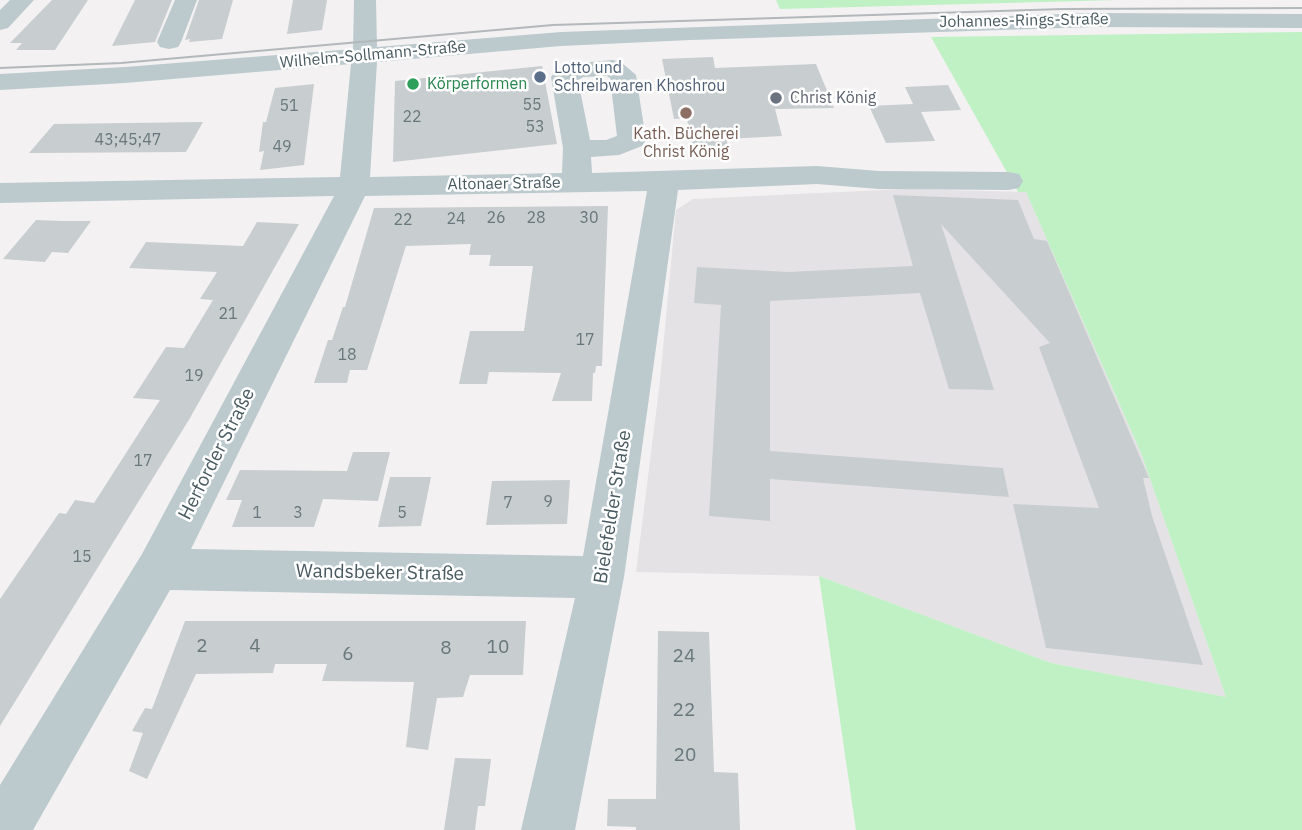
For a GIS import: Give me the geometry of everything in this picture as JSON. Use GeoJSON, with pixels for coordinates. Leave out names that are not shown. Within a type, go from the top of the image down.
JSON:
{"type":"FeatureCollection","features":[{"type":"Feature","properties":{"kind":"street"},"geometry":{"type":"LineString","coordinates":[[0,23],[23,0]]}},
{"type":"Feature","properties":{"kind":"street"},"geometry":{"type":"LineString","coordinates":[[169,42],[186,0]]}},
{"type":"Feature","properties":{"kind":"street","name":"Herforder Straße"},"geometry":{"type":"LineString","coordinates":[[3,830],[158,569],[354,187],[365,0]]}},
{"type":"Feature","properties":{"kind":"street","name":"Johannes-Rings-Straße"},"geometry":{"type":"LineString","coordinates":[[747,31],[1080,20],[1302,20]]}},
{"type":"Feature","properties":{"kind":"street","name":"Wilhelm-Sollmann-Straße"},"geometry":{"type":"LineString","coordinates":[[0,82],[125,75],[561,39],[747,31]]}},
{"type":"Feature","properties":{"kind":"street"},"geometry":{"type":"LineString","coordinates":[[577,148],[577,182]]}},
{"type":"Feature","properties":{"kind":"street","name":"Altonaer Straße"},"geometry":{"type":"LineString","coordinates":[[6,199],[817,175],[879,180],[1008,181]]}},
{"type":"Feature","properties":{"kind":"street","name":"Bielefelder Straße"},"geometry":{"type":"LineString","coordinates":[[548,830],[602,577],[664,181]]}},
{"type":"Feature","properties":{"kind":"street","name":"Wandsbeker Straße"},"geometry":{"type":"LineString","coordinates":[[158,569],[602,577]]}},
{"type":"Feature","properties":{"kind":"shaded area"},"geometry":{"type":"Polygon","coordinates":[[[904,189],[1026,192],[1141,453],[1226,697],[1051,663],[819,576],[636,572],[660,381],[676,210],[693,199],[904,189]]]}},
{"type":"Feature","properties":{"kind":"green space"},"geometry":{"type":"Polygon","coordinates":[[[776,0],[1118,0],[780,9],[776,0]]]}},
{"type":"Feature","properties":{"kind":"green space"},"geometry":{"type":"Polygon","coordinates":[[[1302,32],[1302,830],[856,830],[819,576],[1051,663],[1226,697],[1141,453],[1026,192],[1018,192],[931,37],[1302,32]]]}},
{"type":"Feature","properties":{"kind":"building"},"geometry":{"type":"Polygon","coordinates":[[[52,0],[88,0],[55,50],[16,50],[22,43],[10,43],[52,0]]]}},
{"type":"Feature","properties":{"kind":"building"},"geometry":{"type":"Polygon","coordinates":[[[135,0],[172,0],[155,42],[112,46],[135,0]]]}},
{"type":"Feature","properties":{"kind":"building"},"geometry":{"type":"Polygon","coordinates":[[[199,0],[233,0],[222,39],[189,42],[190,39],[185,40],[199,0]]]}},
{"type":"Feature","properties":{"kind":"building"},"geometry":{"type":"Polygon","coordinates":[[[293,0],[327,0],[322,30],[287,34],[293,0]]]}},
{"type":"Feature","properties":{"kind":"building"},"geometry":{"type":"Polygon","coordinates":[[[713,57],[715,68],[816,64],[834,108],[775,109],[782,136],[726,139],[729,148],[692,150],[687,118],[674,119],[662,59],[713,57]]]}},
{"type":"Feature","properties":{"kind":"building"},"geometry":{"type":"Polygon","coordinates":[[[542,66],[557,144],[393,162],[395,81],[542,66]]]}},
{"type":"Feature","properties":{"kind":"building"},"geometry":{"type":"Polygon","coordinates":[[[314,84],[304,165],[260,170],[264,151],[259,152],[263,122],[266,122],[275,88],[314,84]]]}},
{"type":"Feature","properties":{"kind":"building"},"geometry":{"type":"Polygon","coordinates":[[[948,85],[961,110],[921,112],[935,141],[886,143],[869,106],[913,104],[905,87],[948,85]]]}},
{"type":"Feature","properties":{"kind":"building"},"geometry":{"type":"Polygon","coordinates":[[[203,122],[186,152],[29,153],[54,124],[203,122]]]}},
{"type":"Feature","properties":{"kind":"building"},"geometry":{"type":"Polygon","coordinates":[[[893,195],[1018,200],[1034,239],[1047,241],[1149,478],[1143,478],[1152,516],[1203,665],[1046,648],[1013,504],[1099,508],[1039,347],[1050,343],[941,224],[994,390],[949,389],[920,293],[770,301],[770,451],[1003,468],[1009,497],[770,479],[770,521],[709,516],[721,305],[694,303],[697,267],[788,272],[913,266],[893,195]]]}},
{"type":"Feature","properties":{"kind":"building"},"geometry":{"type":"Polygon","coordinates":[[[608,206],[602,366],[596,366],[593,373],[592,401],[552,401],[561,373],[489,372],[487,384],[459,384],[470,331],[524,331],[533,266],[489,266],[491,255],[469,255],[471,244],[406,246],[367,370],[350,370],[347,383],[314,383],[328,340],[332,340],[345,307],[374,208],[608,206]]]}},
{"type":"Feature","properties":{"kind":"building"},"geometry":{"type":"Polygon","coordinates":[[[36,220],[91,221],[68,253],[52,252],[45,262],[3,259],[36,220]]]}},
{"type":"Feature","properties":{"kind":"building"},"geometry":{"type":"Polygon","coordinates":[[[257,222],[299,224],[190,418],[0,726],[0,599],[59,513],[66,514],[75,500],[94,503],[160,400],[133,398],[166,347],[184,348],[213,300],[200,299],[217,272],[129,268],[146,242],[243,246],[257,222]]]}},
{"type":"Feature","properties":{"kind":"building"},"geometry":{"type":"Polygon","coordinates":[[[353,452],[390,452],[378,501],[323,499],[314,527],[232,527],[242,500],[226,500],[240,470],[347,471],[353,452]]]}},
{"type":"Feature","properties":{"kind":"building"},"geometry":{"type":"Polygon","coordinates":[[[390,477],[431,477],[421,526],[378,527],[390,477]]]}},
{"type":"Feature","properties":{"kind":"building"},"geometry":{"type":"Polygon","coordinates":[[[570,480],[567,524],[486,525],[492,481],[570,480]]]}},
{"type":"Feature","properties":{"kind":"building"},"geometry":{"type":"Polygon","coordinates":[[[185,621],[526,621],[523,675],[470,675],[463,697],[437,698],[428,750],[406,747],[414,682],[322,681],[327,664],[275,664],[273,673],[196,674],[147,779],[129,771],[143,733],[132,731],[145,708],[152,709],[185,621]]]}},
{"type":"Feature","properties":{"kind":"building"},"geometry":{"type":"Polygon","coordinates":[[[658,631],[709,632],[714,772],[738,773],[740,830],[636,830],[636,827],[607,826],[608,799],[656,799],[658,631]]]}},
{"type":"Feature","properties":{"kind":"building"},"geometry":{"type":"Polygon","coordinates":[[[455,758],[491,759],[485,806],[478,806],[475,830],[444,830],[455,758]]]}},
{"type":"Feature","properties":{"kind":"tram line"},"geometry":{"type":"LineString","coordinates":[[0,68],[121,63],[553,25],[1063,9],[1302,8]]}},
{"type":"Feature","properties":{"kind":"place","name":"Lotto und Schreibwaren Khoshrou"},"geometry":{"type":"Point","coordinates":[540,77]}},
{"type":"Feature","properties":{"kind":"place","name":"Körperformen"},"geometry":{"type":"Point","coordinates":[413,84]}},
{"type":"Feature","properties":{"kind":"place","name":"Christ König"},"geometry":{"type":"Point","coordinates":[776,98]}},
{"type":"Feature","properties":{"kind":"place","name":"Kath. Bücherei Christ König"},"geometry":{"type":"Point","coordinates":[686,113]}}]}
